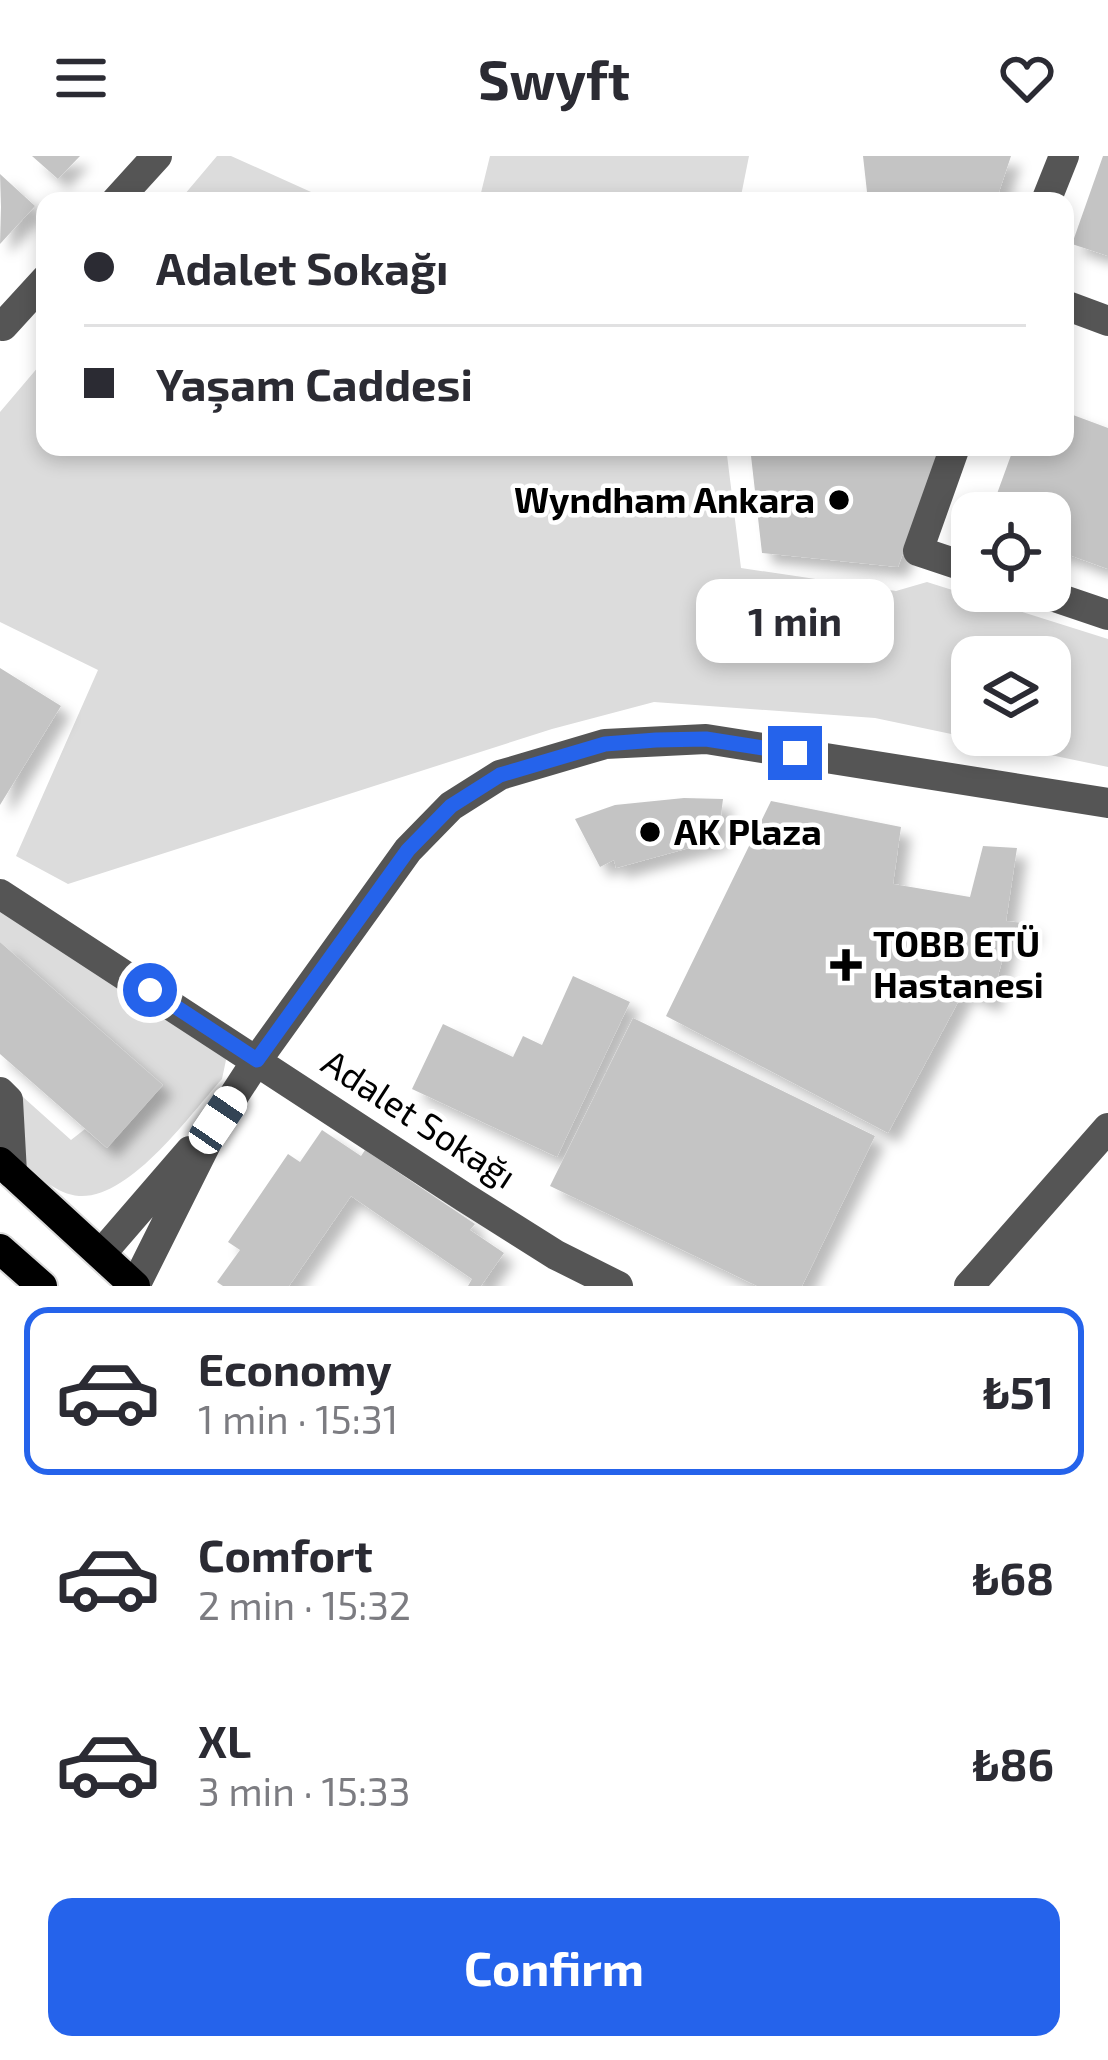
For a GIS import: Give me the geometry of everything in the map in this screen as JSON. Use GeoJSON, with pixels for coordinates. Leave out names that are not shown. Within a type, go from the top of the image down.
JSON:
{"type":"FeatureCollection","features":[{"type":"Feature","properties":{"kind":"main road"},"geometry":{"type":"LineString","coordinates":[[6,1167],[135,1286]]}},
{"type":"Feature","properties":{"kind":"main road"},"geometry":{"type":"LineString","coordinates":[[0,1249],[42,1286]]}},
{"type":"Feature","properties":{"kind":"main road"},"geometry":{"type":"LineString","coordinates":[[95,1286],[101,1254]]}},
{"type":"Feature","properties":{"kind":"street"},"geometry":{"type":"LineString","coordinates":[[124,192],[157,156]]}},
{"type":"Feature","properties":{"kind":"street"},"geometry":{"type":"LineString","coordinates":[[1050,192],[1064,156]]}},
{"type":"Feature","properties":{"kind":"street"},"geometry":{"type":"LineString","coordinates":[[3,326],[36,290]]}},
{"type":"Feature","properties":{"kind":"street"},"geometry":{"type":"LineString","coordinates":[[1074,309],[1108,322]]}},
{"type":"Feature","properties":{"kind":"street"},"geometry":{"type":"LineString","coordinates":[[951,562],[918,551],[952,456]]}},
{"type":"Feature","properties":{"kind":"street"},"geometry":{"type":"LineString","coordinates":[[1071,603],[1108,615]]}},
{"type":"Feature","properties":{"kind":"street"},"geometry":{"type":"LineString","coordinates":[[135,1286],[218,1120],[257,1060],[408,850],[451,806],[500,775],[605,744],[706,739],[1108,803]]}},
{"type":"Feature","properties":{"kind":"street","name":"Adalet Sokağı"},"geometry":{"type":"LineString","coordinates":[[0,893],[556,1255],[618,1286]]}},
{"type":"Feature","properties":{"kind":"street"},"geometry":{"type":"LineString","coordinates":[[0,1092],[8,1100],[6,1167]]}},
{"type":"Feature","properties":{"kind":"street"},"geometry":{"type":"LineString","coordinates":[[101,1254],[218,1120]]}},
{"type":"Feature","properties":{"kind":"street"},"geometry":{"type":"LineString","coordinates":[[969,1286],[1108,1128]]}},
{"type":"Feature","properties":{"kind":"shaded area"},"geometry":{"type":"Polygon","coordinates":[[[217,156],[231,156],[311,192],[187,192],[217,156]]]}},
{"type":"Feature","properties":{"kind":"shaded area"},"geometry":{"type":"Polygon","coordinates":[[[490,156],[749,156],[742,192],[481,192],[490,156]]]}},
{"type":"Feature","properties":{"kind":"shaded area"},"geometry":{"type":"Polygon","coordinates":[[[36,370],[36,456],[727,456],[741,568],[896,591],[927,582],[951,590],[951,612],[1022,612],[1108,639],[1108,767],[1056,756],[1071,756],[1071,636],[951,636],[951,734],[875,718],[654,702],[552,729],[68,884],[16,856],[98,670],[0,622],[0,412],[36,370]]]}},
{"type":"Feature","properties":{"kind":"shaded area"},"geometry":{"type":"Polygon","coordinates":[[[0,906],[224,1045],[222,1079],[139,1170],[99,1193],[63,1192],[23,1163],[19,1100],[23,1097],[71,1140],[85,1129],[107,1148],[163,1085],[0,942],[0,906]]]}},
{"type":"Feature","properties":{"kind":"building"},"geometry":{"type":"Polygon","coordinates":[[[32,156],[80,156],[58,179],[32,156]]]}},
{"type":"Feature","properties":{"kind":"building"},"geometry":{"type":"Polygon","coordinates":[[[863,156],[1011,156],[999,192],[867,192],[863,156]]]}},
{"type":"Feature","properties":{"kind":"building"},"geometry":{"type":"Polygon","coordinates":[[[1103,156],[1108,156],[1108,256],[1074,245],[1103,156]]]}},
{"type":"Feature","properties":{"kind":"building"},"geometry":{"type":"Polygon","coordinates":[[[0,174],[35,206],[0,244],[1,207],[0,174]]]}},
{"type":"Feature","properties":{"kind":"building"},"geometry":{"type":"Polygon","coordinates":[[[1074,415],[1108,428],[1108,569],[1071,556],[1071,492],[998,492],[1011,456],[1074,456],[1074,415]]]}},
{"type":"Feature","properties":{"kind":"building","name":"Wyndham Ankara"},"geometry":{"type":"Polygon","coordinates":[[[751,456],[938,456],[898,567],[762,553],[751,456]]]}},
{"type":"Feature","properties":{"kind":"building"},"geometry":{"type":"Polygon","coordinates":[[[0,668],[61,706],[0,805],[0,668]]]}},
{"type":"Feature","properties":{"kind":"building","name":"AK Plaza"},"geometry":{"type":"Polygon","coordinates":[[[723,799],[718,840],[616,868],[614,860],[600,867],[575,819],[615,805],[723,799]]]}},
{"type":"Feature","properties":{"kind":"building","name":"TOBB ETÜ Hastanesi"},"geometry":{"type":"Polygon","coordinates":[[[771,801],[901,827],[893,884],[970,897],[983,846],[1017,848],[1006,921],[1031,924],[1028,938],[1009,935],[991,1002],[964,991],[888,1133],[666,1016],[771,801]]]}},
{"type":"Feature","properties":{"kind":"building"},"geometry":{"type":"Polygon","coordinates":[[[0,942],[163,1085],[107,1148],[0,1054],[0,942]]]}},
{"type":"Feature","properties":{"kind":"building"},"geometry":{"type":"Polygon","coordinates":[[[573,976],[630,1002],[557,1157],[412,1089],[443,1024],[513,1057],[523,1036],[542,1045],[573,976]]]}},
{"type":"Feature","properties":{"kind":"building"},"geometry":{"type":"Polygon","coordinates":[[[633,1018],[875,1136],[802,1286],[757,1286],[550,1186],[633,1018]]]}},
{"type":"Feature","properties":{"kind":"building"},"geometry":{"type":"Polygon","coordinates":[[[322,1130],[361,1156],[365,1150],[475,1224],[470,1230],[504,1253],[481,1286],[468,1286],[472,1279],[351,1196],[289,1286],[223,1286],[217,1282],[240,1250],[228,1242],[288,1154],[300,1162],[322,1130]]]}},
{"type":"Feature","properties":{"kind":"place","name":"Wyndham Ankara"},"geometry":{"type":"Point","coordinates":[839,500]}},
{"type":"Feature","properties":{"kind":"place","name":"AK Plaza"},"geometry":{"type":"Point","coordinates":[650,832]}},
{"type":"Feature","properties":{"kind":"place","name":"TOBB ETÜ Hastanesi"},"geometry":{"type":"Point","coordinates":[846,965]}},
{"type":"Feature","properties":{"kind":"route"},"geometry":{"type":"LineString","coordinates":[[150,990],[257,1060],[408,850],[451,806],[500,775],[605,744],[656,740],[706,739],[795,753]]}}]}
